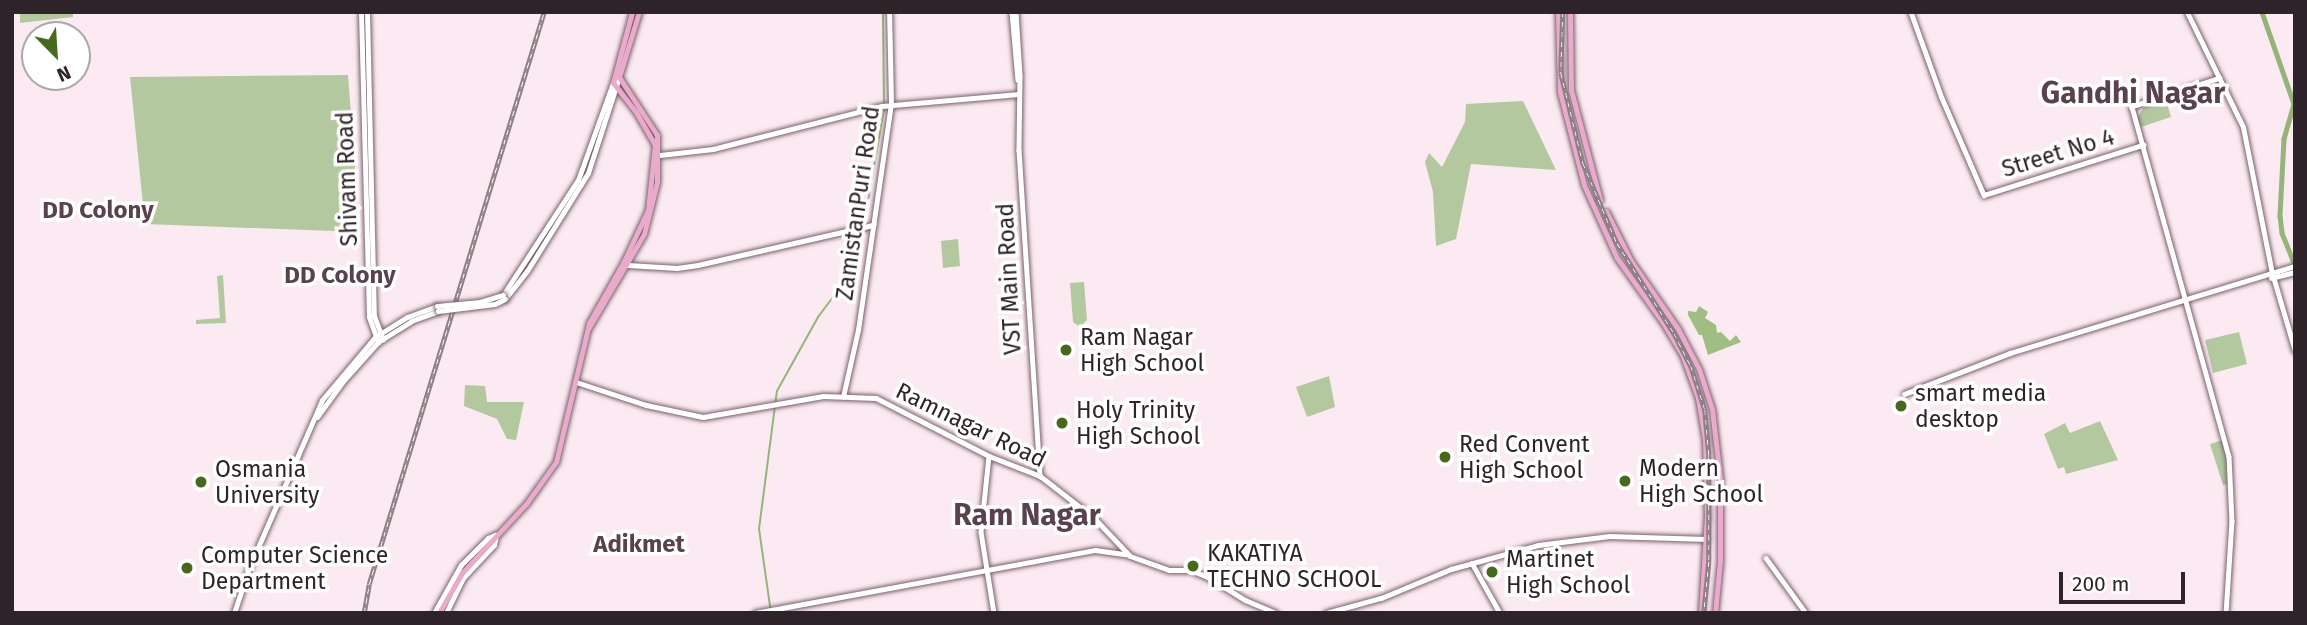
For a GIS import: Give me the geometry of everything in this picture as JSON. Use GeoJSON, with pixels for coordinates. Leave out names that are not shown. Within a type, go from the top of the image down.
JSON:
{"type":"FeatureCollection","features":[{"type":"Feature","properties":{"kind":"main road","name":"Shivam Road"},"geometry":{"type":"LineString","coordinates":[[361,12],[366,263],[369,317],[379,338]]}},
{"type":"Feature","properties":{"kind":"main road","name":"Shivam Road"},"geometry":{"type":"LineString","coordinates":[[367,12],[373,316],[379,338]]}},
{"type":"Feature","properties":{"kind":"main road"},"geometry":{"type":"LineString","coordinates":[[234,613],[248,568],[315,418],[379,338],[393,325],[416,316],[495,304],[527,271],[587,175],[613,95],[632,12]]}},
{"type":"Feature","properties":{"kind":"main road"},"geometry":{"type":"LineString","coordinates":[[617,76],[639,12]]}},
{"type":"Feature","properties":{"kind":"main road"},"geometry":{"type":"LineString","coordinates":[[1558,12],[1560,92],[1587,195],[1617,258],[1662,321],[1694,383],[1705,440],[1707,539],[1701,613]]}},
{"type":"Feature","properties":{"kind":"main road"},"geometry":{"type":"LineString","coordinates":[[1570,12],[1571,90],[1600,200]]}},
{"type":"Feature","properties":{"kind":"main road"},"geometry":{"type":"LineString","coordinates":[[2187,12],[2244,127],[2273,275],[2295,351]]}},
{"type":"Feature","properties":{"kind":"main road"},"geometry":{"type":"LineString","coordinates":[[588,329],[628,265],[650,216],[660,155],[655,131],[617,76]]}},
{"type":"Feature","properties":{"kind":"main road"},"geometry":{"type":"LineString","coordinates":[[439,613],[462,573],[533,495],[556,462],[583,341],[648,210],[654,145],[650,133],[615,84]]}},
{"type":"Feature","properties":{"kind":"main road"},"geometry":{"type":"LineString","coordinates":[[504,297],[578,180],[615,84]]}},
{"type":"Feature","properties":{"kind":"main road"},"geometry":{"type":"LineString","coordinates":[[613,95],[622,93]]}},
{"type":"Feature","properties":{"kind":"main road"},"geometry":{"type":"LineString","coordinates":[[1587,195],[1597,191]]}},
{"type":"Feature","properties":{"kind":"main road"},"geometry":{"type":"LineString","coordinates":[[1605,211],[1696,363],[1713,409],[1719,491],[1720,561],[1715,613]]}},
{"type":"Feature","properties":{"kind":"main road"},"geometry":{"type":"LineString","coordinates":[[373,316],[393,325]]}},
{"type":"Feature","properties":{"kind":"main road"},"geometry":{"type":"LineString","coordinates":[[379,338],[416,316]]}},
{"type":"Feature","properties":{"kind":"main road"},"geometry":{"type":"LineString","coordinates":[[1662,321],[1670,317]]}},
{"type":"Feature","properties":{"kind":"main road","name":"Ramnagar Road"},"geometry":{"type":"LineString","coordinates":[[576,382],[646,405],[710,417],[823,396],[876,398],[989,456],[1040,476],[1094,518],[1130,555],[1169,570],[1190,570],[1206,576],[1245,600],[1276,613]]}},
{"type":"Feature","properties":{"kind":"main road"},"geometry":{"type":"LineString","coordinates":[[1706,491],[1719,491]]}},
{"type":"Feature","properties":{"kind":"main road"},"geometry":{"type":"LineString","coordinates":[[1326,613],[1381,598],[1518,549],[1565,541],[1622,536],[1707,539]]}},
{"type":"Feature","properties":{"kind":"street","name":"ZamistanPuri Road"},"geometry":{"type":"LineString","coordinates":[[843,397],[858,330],[890,105],[889,12]]}},
{"type":"Feature","properties":{"kind":"street","name":"VST Main Road"},"geometry":{"type":"LineString","coordinates":[[1014,12],[1027,297],[1040,476]]}},
{"type":"Feature","properties":{"kind":"street","name":"Street No 4"},"geometry":{"type":"LineString","coordinates":[[1911,12],[1942,98],[1984,195],[2143,145]]}},
{"type":"Feature","properties":{"kind":"street"},"geometry":{"type":"LineString","coordinates":[[2220,78],[2132,107],[2229,456],[2232,521],[2226,613]]}},
{"type":"Feature","properties":{"kind":"street"},"geometry":{"type":"LineString","coordinates":[[660,155],[713,149],[882,106],[1018,94]]}},
{"type":"Feature","properties":{"kind":"street"},"geometry":{"type":"LineString","coordinates":[[628,265],[664,268],[698,265],[871,226]]}},
{"type":"Feature","properties":{"kind":"street"},"geometry":{"type":"LineString","coordinates":[[1904,394],[2042,343],[2273,275],[2295,266]]}},
{"type":"Feature","properties":{"kind":"street"},"geometry":{"type":"LineString","coordinates":[[2273,275],[2295,272]]}},
{"type":"Feature","properties":{"kind":"street"},"geometry":{"type":"LineString","coordinates":[[989,456],[981,532],[994,613]]}},
{"type":"Feature","properties":{"kind":"street"},"geometry":{"type":"LineString","coordinates":[[434,613],[461,565],[488,538],[494,538],[494,545],[463,578],[446,613]]}},
{"type":"Feature","properties":{"kind":"street"},"geometry":{"type":"LineString","coordinates":[[757,612],[988,572],[1095,550],[1130,555]]}},
{"type":"Feature","properties":{"kind":"street"},"geometry":{"type":"LineString","coordinates":[[1766,558],[1806,613]]}},
{"type":"Feature","properties":{"kind":"street"},"geometry":{"type":"LineString","coordinates":[[1472,564],[1500,613]]}},
{"type":"Feature","properties":{"kind":"green space"},"geometry":{"type":"Polygon","coordinates":[[[20,12],[73,12],[73,17],[20,23],[20,12]]]}},
{"type":"Feature","properties":{"kind":"green space"},"geometry":{"type":"Polygon","coordinates":[[[348,75],[360,232],[145,224],[130,77],[348,75]]]}},
{"type":"Feature","properties":{"kind":"green space"},"geometry":{"type":"Polygon","coordinates":[[[2166,100],[2171,117],[2141,127],[2137,118],[2144,107],[2166,100]]]}},
{"type":"Feature","properties":{"kind":"green space"},"geometry":{"type":"Polygon","coordinates":[[[1523,101],[1556,170],[1471,164],[1456,239],[1436,246],[1433,192],[1425,162],[1429,153],[1442,167],[1465,122],[1466,104],[1523,101]]]}},
{"type":"Feature","properties":{"kind":"green space"},"geometry":{"type":"Polygon","coordinates":[[[958,239],[960,266],[943,268],[941,241],[958,239]]]}},
{"type":"Feature","properties":{"kind":"green space"},"geometry":{"type":"Polygon","coordinates":[[[223,275],[226,323],[196,324],[196,320],[220,318],[217,276],[223,275]]]}},
{"type":"Feature","properties":{"kind":"green space"},"geometry":{"type":"Polygon","coordinates":[[[1084,282],[1087,320],[1080,327],[1073,322],[1070,283],[1084,282]]]}},
{"type":"Feature","properties":{"kind":"green space"},"geometry":{"type":"Polygon","coordinates":[[[1699,306],[1708,312],[1705,318],[1716,325],[1717,333],[1721,332],[1730,341],[1736,335],[1741,342],[1708,355],[1702,335],[1699,335],[1688,315],[1688,311],[1696,312],[1699,306]]]}},
{"type":"Feature","properties":{"kind":"green space"},"geometry":{"type":"Polygon","coordinates":[[[2239,332],[2247,364],[2213,373],[2205,340],[2239,332]]]}},
{"type":"Feature","properties":{"kind":"green space"},"geometry":{"type":"Polygon","coordinates":[[[1329,376],[1335,407],[1307,417],[1296,387],[1329,376]]]}},
{"type":"Feature","properties":{"kind":"green space"},"geometry":{"type":"Polygon","coordinates":[[[465,385],[485,386],[487,402],[524,402],[516,440],[507,439],[497,419],[464,406],[465,385]]]}},
{"type":"Feature","properties":{"kind":"green space"},"geometry":{"type":"Polygon","coordinates":[[[2100,421],[2118,460],[2066,474],[2064,467],[2058,469],[2044,434],[2065,423],[2070,433],[2100,421]]]}},
{"type":"Feature","properties":{"kind":"green space"},"geometry":{"type":"Polygon","coordinates":[[[2223,440],[2228,457],[2228,484],[2223,485],[2210,444],[2223,440]]]}},
{"type":"Feature","properties":{"kind":"waterway"},"geometry":{"type":"LineString","coordinates":[[883,12],[884,103]]}},
{"type":"Feature","properties":{"kind":"waterway"},"geometry":{"type":"LineString","coordinates":[[2262,12],[2294,104],[2284,139],[2280,216],[2282,233],[2295,266]]}},
{"type":"Feature","properties":{"kind":"waterway"},"geometry":{"type":"LineString","coordinates":[[864,224],[884,109]]}},
{"type":"Feature","properties":{"kind":"waterway"},"geometry":{"type":"LineString","coordinates":[[771,613],[759,529],[777,391],[818,317],[851,273],[863,230]]}},
{"type":"Feature","properties":{"kind":"railway"},"geometry":{"type":"LineString","coordinates":[[364,613],[369,584],[544,12]]}},
{"type":"Feature","properties":{"kind":"railway"},"geometry":{"type":"LineString","coordinates":[[1563,12],[1561,73],[1583,163],[1617,243],[1674,333],[1691,366],[1705,410],[1709,455],[1709,562],[1704,613]]}},
{"type":"Feature","properties":{"kind":"place","name":"Ram Nagar High School"},"geometry":{"type":"Point","coordinates":[1066,350]}},
{"type":"Feature","properties":{"kind":"place","name":"smart media desktop"},"geometry":{"type":"Point","coordinates":[1901,406]}},
{"type":"Feature","properties":{"kind":"place","name":"Holy Trinity High School"},"geometry":{"type":"Point","coordinates":[1062,423]}},
{"type":"Feature","properties":{"kind":"place","name":"Red Convent High School"},"geometry":{"type":"Point","coordinates":[1445,457]}},
{"type":"Feature","properties":{"kind":"place","name":"Modern High School"},"geometry":{"type":"Point","coordinates":[1625,481]}},
{"type":"Feature","properties":{"kind":"place","name":"Osmania University"},"geometry":{"type":"Point","coordinates":[201,482]}},
{"type":"Feature","properties":{"kind":"place","name":"KAKATIYA TECHNO SCHOOL"},"geometry":{"type":"Point","coordinates":[1193,566]}},
{"type":"Feature","properties":{"kind":"place","name":"Computer Science Department"},"geometry":{"type":"Point","coordinates":[187,568]}},
{"type":"Feature","properties":{"kind":"place","name":"Martinet High School"},"geometry":{"type":"Point","coordinates":[1492,572]}},
{"type":"Feature","properties":{"kind":"district","name":"Gandhi Nagar"},"geometry":{"type":"Point","coordinates":[2133,93]}},
{"type":"Feature","properties":{"kind":"district","name":"DD Colony"},"geometry":{"type":"Point","coordinates":[98,211]}},
{"type":"Feature","properties":{"kind":"district","name":"DD Colony"},"geometry":{"type":"Point","coordinates":[340,276]}},
{"type":"Feature","properties":{"kind":"district","name":"Ram Nagar"},"geometry":{"type":"Point","coordinates":[1027,515]}},
{"type":"Feature","properties":{"kind":"district","name":"Adikmet"},"geometry":{"type":"Point","coordinates":[639,545]}}]}
